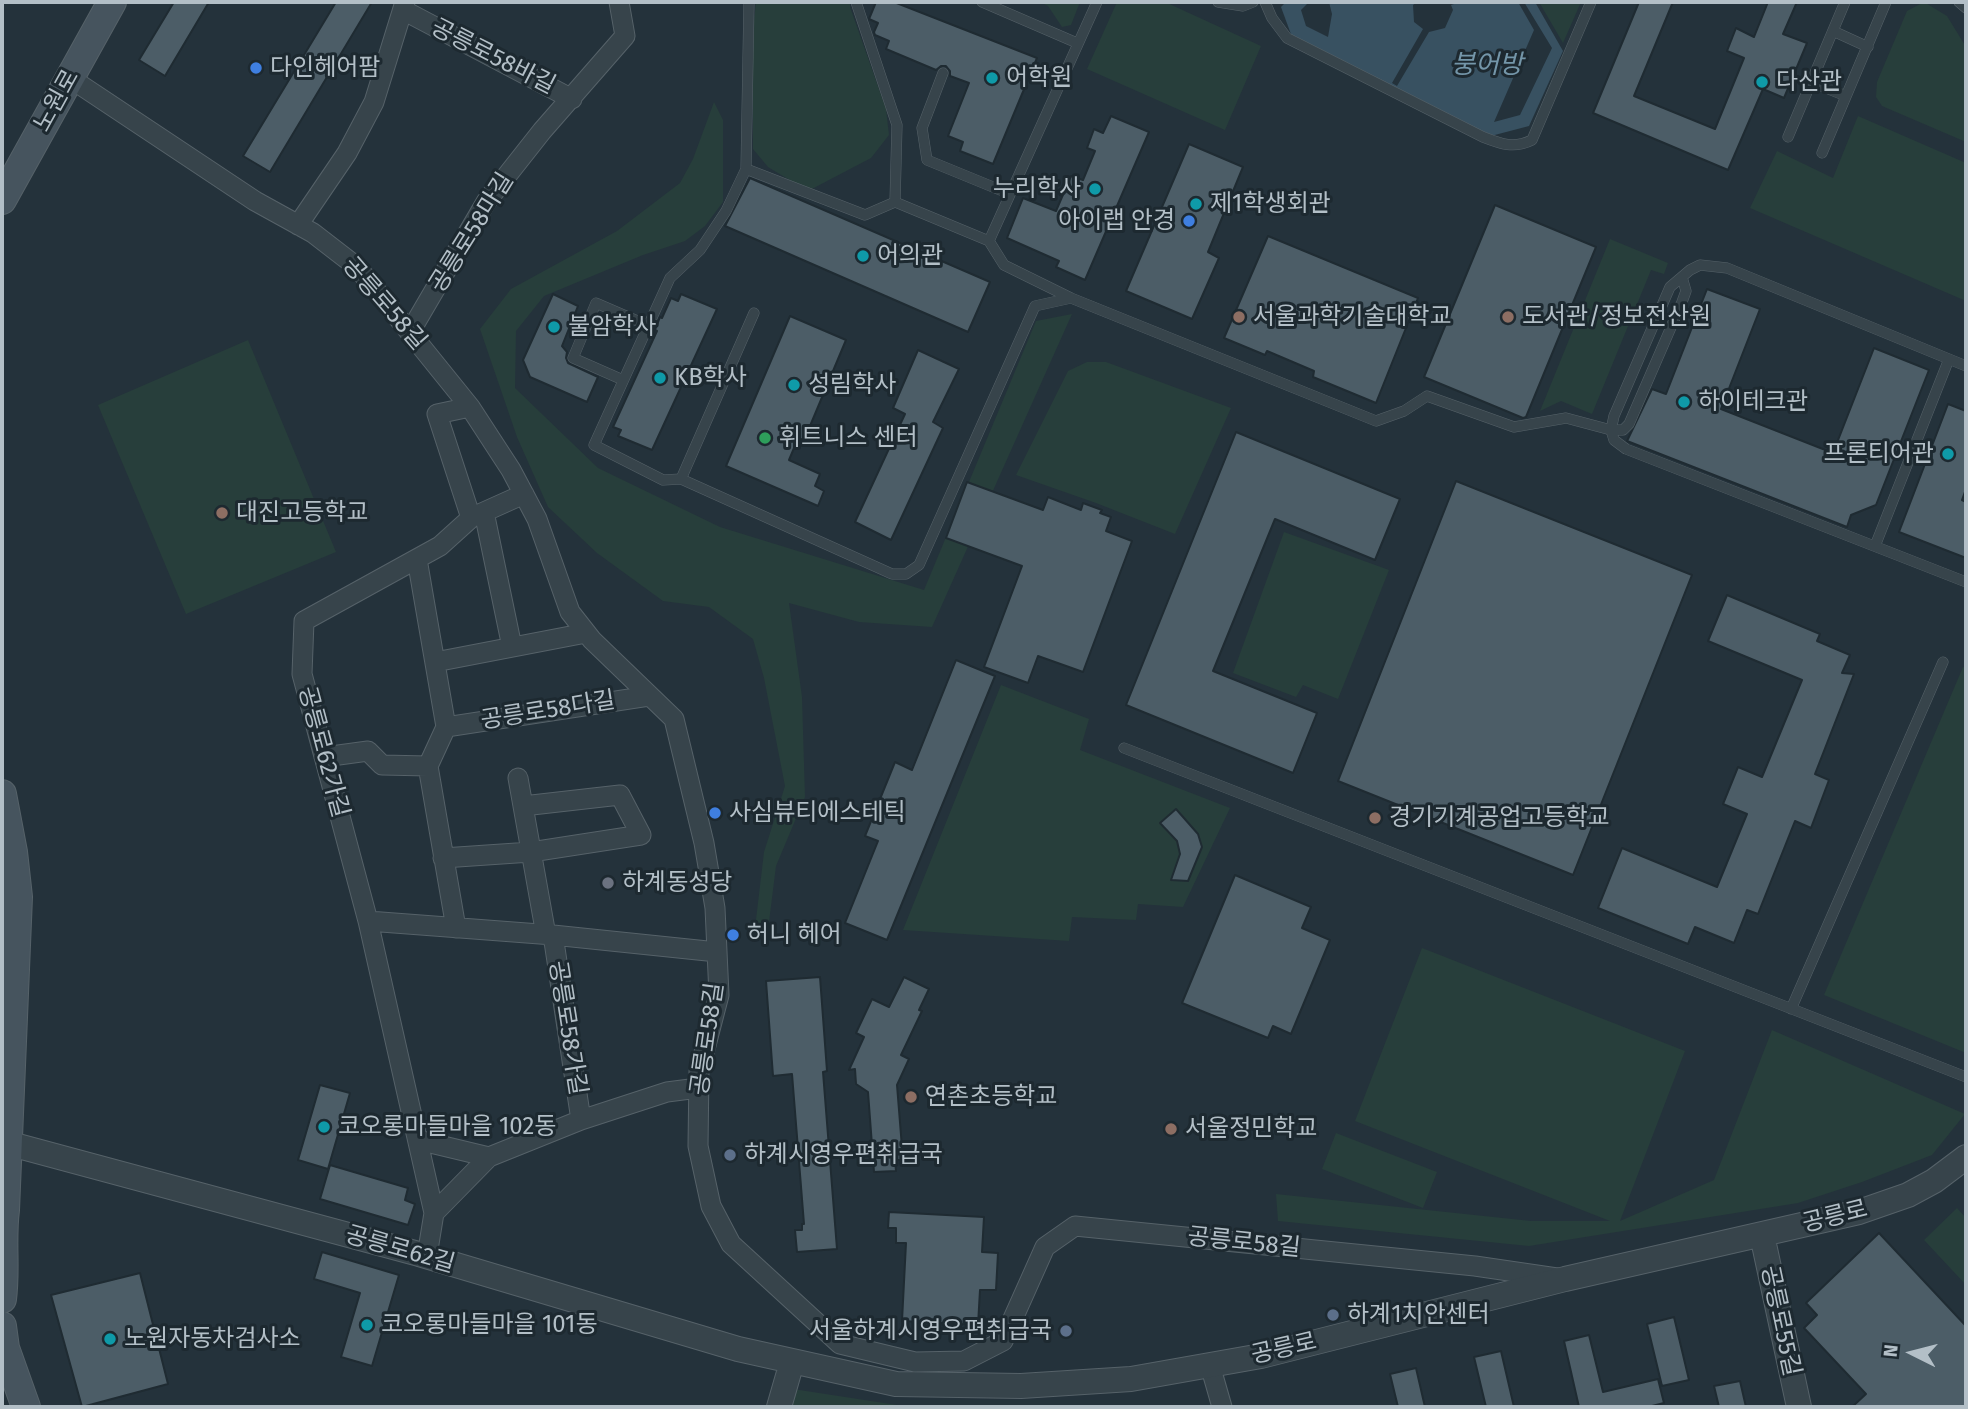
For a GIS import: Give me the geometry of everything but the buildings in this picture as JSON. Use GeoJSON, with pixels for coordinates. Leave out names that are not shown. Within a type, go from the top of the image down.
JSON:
{"type":"FeatureCollection","features":[{"type":"Feature","properties":{"kind":"main road","name":"노원로"},"geometry":{"type":"LineString","coordinates":[[2,200],[113,2]]}},
{"type":"Feature","properties":{"kind":"main road"},"geometry":{"type":"LineString","coordinates":[[2,794],[18,897],[2,1233],[2,1299]]}},
{"type":"Feature","properties":{"kind":"main road"},"geometry":{"type":"LineString","coordinates":[[2,1326],[5,1348],[26,1407]]}},
{"type":"Feature","properties":{"kind":"street","name":"공릉로58마길"},"geometry":{"type":"LineString","coordinates":[[410,332],[486,202],[542,131],[625,36],[619,2]]}},
{"type":"Feature","properties":{"kind":"street","name":"공릉로58바길"},"geometry":{"type":"LineString","coordinates":[[298,225],[346,153],[374,102],[404,6],[572,99]]}},
{"type":"Feature","properties":{"kind":"street","name":"공릉로58길"},"geometry":{"type":"LineString","coordinates":[[70,78],[255,201],[313,233],[357,267],[470,407],[524,494],[537,519],[570,612],[586,633],[674,719],[704,843],[715,908],[719,995],[699,1072],[698,1087],[698,1146],[711,1206],[731,1244],[839,1344],[915,1362],[964,1361],[1003,1340],[1045,1247],[1075,1226],[1475,1266],[1565,1279]]}},
{"type":"Feature","properties":{"kind":"street"},"geometry":{"type":"LineString","coordinates":[[470,407],[437,414],[477,515],[512,647]]}},
{"type":"Feature","properties":{"kind":"street","name":"공릉로62가길"},"geometry":{"type":"LineString","coordinates":[[427,1256],[434,1213],[368,921],[302,674],[304,621],[440,546],[477,515],[524,494]]}},
{"type":"Feature","properties":{"kind":"street","name":"공릉로58다길"},"geometry":{"type":"LineString","coordinates":[[416,559],[446,727],[428,766]]}},
{"type":"Feature","properties":{"kind":"street"},"geometry":{"type":"LineString","coordinates":[[435,662],[586,633]]}},
{"type":"Feature","properties":{"kind":"street","name":"공릉로58다길"},"geometry":{"type":"LineString","coordinates":[[446,727],[649,696]]}},
{"type":"Feature","properties":{"kind":"street"},"geometry":{"type":"LineString","coordinates":[[324,757],[368,751],[382,765],[428,766],[456,928]]}},
{"type":"Feature","properties":{"kind":"street","name":"공릉로58가길"},"geometry":{"type":"LineString","coordinates":[[518,778],[581,1120]]}},
{"type":"Feature","properties":{"kind":"street"},"geometry":{"type":"LineString","coordinates":[[443,858],[531,852],[640,835],[620,795],[523,806]]}},
{"type":"Feature","properties":{"kind":"street"},"geometry":{"type":"LineString","coordinates":[[368,921],[717,952]]}},
{"type":"Feature","properties":{"kind":"street","name":"공릉로58가길"},"geometry":{"type":"LineString","coordinates":[[489,1157],[581,1120],[667,1092],[698,1087]]}},
{"type":"Feature","properties":{"kind":"street"},"geometry":{"type":"LineString","coordinates":[[418,1140],[489,1157]]}},
{"type":"Feature","properties":{"kind":"street","name":"공릉로62길"},"geometry":{"type":"LineString","coordinates":[[7,1143],[427,1256],[738,1349],[792,1362]]}},
{"type":"Feature","properties":{"kind":"street"},"geometry":{"type":"LineString","coordinates":[[434,1213],[489,1157]]}},
{"type":"Feature","properties":{"kind":"street","name":"공릉로"},"geometry":{"type":"LineString","coordinates":[[792,1362],[897,1384],[1021,1386],[1131,1379],[1261,1356],[1565,1279],[1885,1205],[1934,1181],[1966,1157]]}},
{"type":"Feature","properties":{"kind":"street","name":"공릉로55길"},"geometry":{"type":"LineString","coordinates":[[1762,1235],[1799,1407]]}},
{"type":"Feature","properties":{"kind":"street"},"geometry":{"type":"LineString","coordinates":[[779,1407],[792,1362]]}},
{"type":"Feature","properties":{"kind":"street"},"geometry":{"type":"LineString","coordinates":[[1210,1365],[1222,1407]]}},
{"type":"Feature","properties":{"kind":"lane"},"geometry":{"type":"LineString","coordinates":[[749,2],[746,169],[726,211],[700,250],[670,278],[594,445],[663,480],[681,479],[891,574],[906,574],[919,565],[1035,306],[1071,298]]}},
{"type":"Feature","properties":{"kind":"lane"},"geometry":{"type":"LineString","coordinates":[[856,2],[897,125],[895,202]]}},
{"type":"Feature","properties":{"kind":"lane"},"geometry":{"type":"LineString","coordinates":[[982,2],[1077,43]]}},
{"type":"Feature","properties":{"kind":"lane"},"geometry":{"type":"LineString","coordinates":[[989,241],[1097,2]]}},
{"type":"Feature","properties":{"kind":"lane"},"geometry":{"type":"LineString","coordinates":[[1218,2],[1243,6],[1253,2]]}},
{"type":"Feature","properties":{"kind":"lane"},"geometry":{"type":"LineString","coordinates":[[1265,2],[1272,18],[1287,38],[1483,137],[1508,146],[1521,145],[1532,140],[1591,2]]}},
{"type":"Feature","properties":{"kind":"lane"},"geometry":{"type":"LineString","coordinates":[[1788,136],[1845,2]]}},
{"type":"Feature","properties":{"kind":"lane"},"geometry":{"type":"LineString","coordinates":[[1822,153],[1886,2]]}},
{"type":"Feature","properties":{"kind":"lane"},"geometry":{"type":"LineString","coordinates":[[1959,2],[1966,8]]}},
{"type":"Feature","properties":{"kind":"lane"},"geometry":{"type":"LineString","coordinates":[[1833,31],[1868,47]]}},
{"type":"Feature","properties":{"kind":"lane"},"geometry":{"type":"LineString","coordinates":[[943,73],[922,128],[927,160],[1010,194]]}},
{"type":"Feature","properties":{"kind":"lane"},"geometry":{"type":"LineString","coordinates":[[1811,82],[1846,96]]}},
{"type":"Feature","properties":{"kind":"lane"},"geometry":{"type":"LineString","coordinates":[[746,169],[865,215],[895,202],[989,241],[1004,265],[1071,298],[1376,421],[1404,411],[1427,396],[1514,428],[1566,418],[1611,430],[1623,430],[1629,424],[1682,302],[1686,291],[1682,277]]}},
{"type":"Feature","properties":{"kind":"lane"},"geometry":{"type":"LineString","coordinates":[[1966,366],[1727,268],[1700,265],[1675,281],[1666,295],[1614,416],[1611,430],[1614,440],[1626,449],[1966,582]]}},
{"type":"Feature","properties":{"kind":"lane"},"geometry":{"type":"LineString","coordinates":[[622,380],[573,358],[596,303],[647,325]]}},
{"type":"Feature","properties":{"kind":"lane"},"geometry":{"type":"LineString","coordinates":[[681,479],[754,313]]}},
{"type":"Feature","properties":{"kind":"lane"},"geometry":{"type":"LineString","coordinates":[[1875,545],[1949,359]]}},
{"type":"Feature","properties":{"kind":"lane"},"geometry":{"type":"LineString","coordinates":[[1791,1009],[1942,662]]}},
{"type":"Feature","properties":{"kind":"lane"},"geometry":{"type":"LineString","coordinates":[[1124,748],[1966,1077]]}},
{"type":"Feature","properties":{"kind":"green space"},"geometry":{"type":"Polygon","coordinates":[[[756,2],[850,2],[886,109],[889,135],[871,158],[808,191],[768,167],[753,149],[753,75],[750,58],[756,2]]]}},
{"type":"Feature","properties":{"kind":"green space"},"geometry":{"type":"Polygon","coordinates":[[[1040,2],[1080,2],[1071,25],[1062,27],[1048,6],[1040,2]]]}},
{"type":"Feature","properties":{"kind":"green space"},"geometry":{"type":"Polygon","coordinates":[[[1117,2],[1165,2],[1261,46],[1225,130],[1087,69],[1117,2]]]}},
{"type":"Feature","properties":{"kind":"green space"},"geometry":{"type":"Polygon","coordinates":[[[1539,2],[1581,2],[1563,43],[1539,2]]]}},
{"type":"Feature","properties":{"kind":"green space"},"geometry":{"type":"Polygon","coordinates":[[[1924,2],[1947,16],[1966,47],[1966,142],[1882,106],[1876,97],[1877,82],[1907,11],[1924,2]]]}},
{"type":"Feature","properties":{"kind":"green space"},"geometry":{"type":"Polygon","coordinates":[[[714,102],[723,120],[723,202],[705,226],[685,241],[643,255],[544,296],[516,331],[515,388],[598,468],[720,527],[924,590],[1036,321],[1072,314],[932,627],[859,622],[789,603],[802,697],[805,797],[776,866],[766,946],[755,928],[764,852],[785,786],[764,678],[753,639],[709,607],[663,601],[597,553],[548,507],[517,437],[480,329],[511,289],[617,231],[680,183],[693,159],[714,102]]]}},
{"type":"Feature","properties":{"kind":"green space"},"geometry":{"type":"Polygon","coordinates":[[[1858,116],[1966,163],[1966,301],[1750,208],[1777,151],[1833,178],[1858,116]]]}},
{"type":"Feature","properties":{"kind":"green space"},"geometry":{"type":"Polygon","coordinates":[[[1610,239],[1668,263],[1664,274],[1651,270],[1592,414],[1561,401],[1540,411],[1610,239]]]}},
{"type":"Feature","properties":{"kind":"green space"},"geometry":{"type":"Polygon","coordinates":[[[248,340],[336,552],[186,614],[98,405],[248,340]]]}},
{"type":"Feature","properties":{"kind":"green space"},"geometry":{"type":"Polygon","coordinates":[[[1087,362],[1106,362],[1231,408],[1175,534],[1016,475],[1068,371],[1087,362]]]}},
{"type":"Feature","properties":{"kind":"green space"},"geometry":{"type":"Polygon","coordinates":[[[1284,532],[1389,570],[1338,699],[1303,685],[1296,697],[1233,673],[1284,532]]]}},
{"type":"Feature","properties":{"kind":"green space"},"geometry":{"type":"Polygon","coordinates":[[[1963,667],[1966,668],[1966,1053],[1824,995],[1963,667]]]}},
{"type":"Feature","properties":{"kind":"green space"},"geometry":{"type":"Polygon","coordinates":[[[1001,685],[1089,719],[1080,750],[1230,808],[1183,907],[1138,904],[1136,920],[1072,917],[1069,941],[903,930],[1001,685]]]}},
{"type":"Feature","properties":{"kind":"green space"},"geometry":{"type":"Polygon","coordinates":[[[1422,948],[1685,1051],[1620,1221],[1714,1180],[1772,1030],[1965,1114],[1932,1155],[1798,1203],[1529,1246],[1278,1221],[1276,1194],[1531,1221],[1610,1221],[1355,1121],[1422,948]]]}},
{"type":"Feature","properties":{"kind":"green space"},"geometry":{"type":"Polygon","coordinates":[[[1336,1133],[1437,1172],[1423,1208],[1322,1169],[1336,1133]]]}},
{"type":"Feature","properties":{"kind":"green space"},"geometry":{"type":"Polygon","coordinates":[[[1957,1208],[1966,1218],[1966,1285],[1924,1240],[1957,1208]]]}},
{"type":"Feature","properties":{"kind":"green space"},"geometry":{"type":"Polygon","coordinates":[[[793,1389],[910,1407],[788,1407],[793,1389]]]}},
{"type":"Feature","properties":{"kind":"water","name":"붕어방"},"geometry":{"type":"Polygon","coordinates":[[[1286,2],[1535,2],[1563,51],[1529,126],[1487,137],[1292,37],[1281,7],[1286,2]]]}},
{"type":"Feature","properties":{"kind":"pier"},"geometry":{"type":"Polygon","coordinates":[[[1309,2],[1329,2],[1332,14],[1328,37],[1306,26],[1301,10],[1309,2]]]}},
{"type":"Feature","properties":{"kind":"pier"},"geometry":{"type":"Polygon","coordinates":[[[1417,2],[1460,2],[1451,5],[1453,10],[1445,28],[1429,32],[1397,86],[1392,83],[1423,29],[1414,22],[1413,5],[1417,2]]]}},
{"type":"Feature","properties":{"kind":"pier"},"geometry":{"type":"Polygon","coordinates":[[[1518,2],[1524,2],[1552,48],[1520,115],[1494,122],[1534,30],[1518,2]]]}},
{"type":"Feature","properties":{"kind":"place","name":"다인헤어팜"},"geometry":{"type":"Point","coordinates":[256,68]}},
{"type":"Feature","properties":{"kind":"place","name":"어학원"},"geometry":{"type":"Point","coordinates":[992,78]}},
{"type":"Feature","properties":{"kind":"place","name":"다산관"},"geometry":{"type":"Point","coordinates":[1762,82]}},
{"type":"Feature","properties":{"kind":"place","name":"누리학사"},"geometry":{"type":"Point","coordinates":[1095,189]}},
{"type":"Feature","properties":{"kind":"place","name":"제1학생회관"},"geometry":{"type":"Point","coordinates":[1196,204]}},
{"type":"Feature","properties":{"kind":"place","name":"아이랩 안경"},"geometry":{"type":"Point","coordinates":[1189,221]}},
{"type":"Feature","properties":{"kind":"place","name":"어의관"},"geometry":{"type":"Point","coordinates":[863,256]}},
{"type":"Feature","properties":{"kind":"place","name":"서울과학기술대학교"},"geometry":{"type":"Point","coordinates":[1239,317]}},
{"type":"Feature","properties":{"kind":"place","name":"도서관/정보전산원"},"geometry":{"type":"Point","coordinates":[1508,317]}},
{"type":"Feature","properties":{"kind":"place","name":"불암학사"},"geometry":{"type":"Point","coordinates":[554,327]}},
{"type":"Feature","properties":{"kind":"place","name":"KB학사"},"geometry":{"type":"Point","coordinates":[660,378]}},
{"type":"Feature","properties":{"kind":"place","name":"성림학사"},"geometry":{"type":"Point","coordinates":[794,385]}},
{"type":"Feature","properties":{"kind":"place","name":"하이테크관"},"geometry":{"type":"Point","coordinates":[1684,402]}},
{"type":"Feature","properties":{"kind":"place","name":"휘트니스 센터"},"geometry":{"type":"Point","coordinates":[765,438]}},
{"type":"Feature","properties":{"kind":"place","name":"프론티어관"},"geometry":{"type":"Point","coordinates":[1948,454]}},
{"type":"Feature","properties":{"kind":"place","name":"대진고등학교"},"geometry":{"type":"Point","coordinates":[222,513]}},
{"type":"Feature","properties":{"kind":"place","name":"사심뷰티에스테틱"},"geometry":{"type":"Point","coordinates":[715,813]}},
{"type":"Feature","properties":{"kind":"place","name":"경기기계공업고등학교"},"geometry":{"type":"Point","coordinates":[1375,818]}},
{"type":"Feature","properties":{"kind":"place","name":"하계동성당"},"geometry":{"type":"Point","coordinates":[608,883]}},
{"type":"Feature","properties":{"kind":"place","name":"허니 헤어"},"geometry":{"type":"Point","coordinates":[733,935]}},
{"type":"Feature","properties":{"kind":"place","name":"연촌초등학교"},"geometry":{"type":"Point","coordinates":[911,1097]}},
{"type":"Feature","properties":{"kind":"place","name":"코오롱마들마을 102동"},"geometry":{"type":"Point","coordinates":[324,1127]}},
{"type":"Feature","properties":{"kind":"place","name":"서울정민학교"},"geometry":{"type":"Point","coordinates":[1171,1129]}},
{"type":"Feature","properties":{"kind":"place","name":"하계시영우편취급국"},"geometry":{"type":"Point","coordinates":[730,1155]}},
{"type":"Feature","properties":{"kind":"place","name":"하계1치안센터"},"geometry":{"type":"Point","coordinates":[1333,1315]}},
{"type":"Feature","properties":{"kind":"place","name":"코오롱마들마을 101동"},"geometry":{"type":"Point","coordinates":[367,1325]}},
{"type":"Feature","properties":{"kind":"place","name":"서울하계시영우편취급국"},"geometry":{"type":"Point","coordinates":[1066,1331]}},
{"type":"Feature","properties":{"kind":"place","name":"노원자동차검사소"},"geometry":{"type":"Point","coordinates":[110,1339]}}]}
